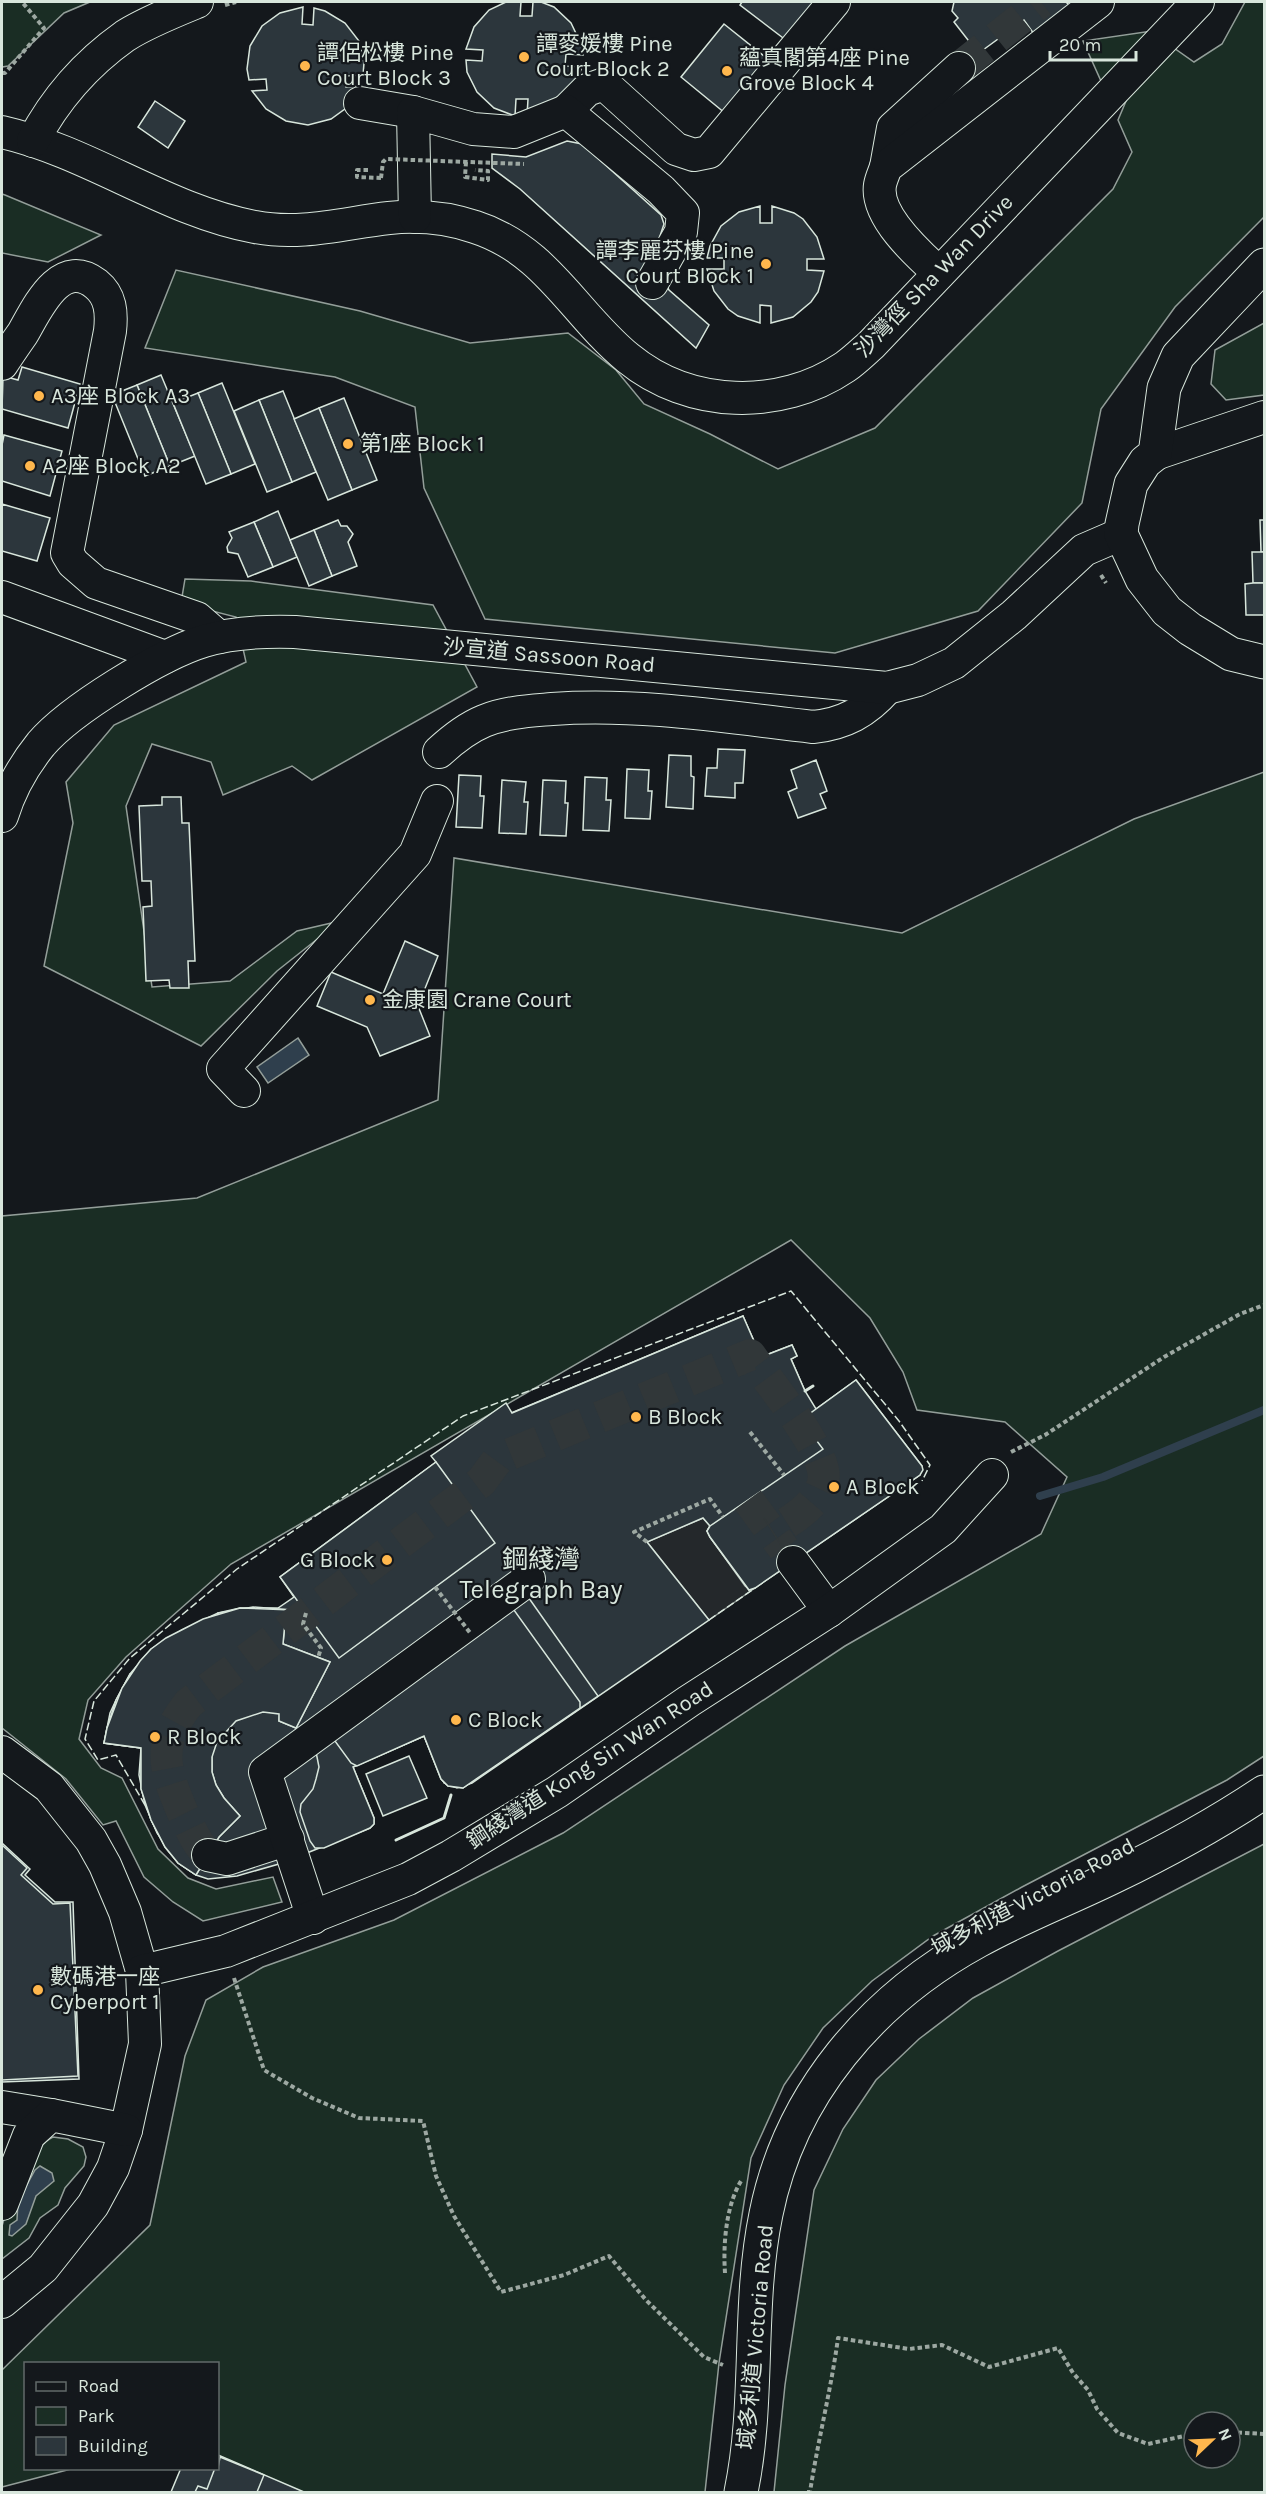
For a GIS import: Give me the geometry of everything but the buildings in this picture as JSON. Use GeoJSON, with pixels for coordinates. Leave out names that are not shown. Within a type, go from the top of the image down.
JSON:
{"type":"FeatureCollection","features":[{"type":"Feature","properties":{"kind":"main road"},"geometry":{"type":"LineString","coordinates":[[1264,265],[1178,356],[1164,388],[1155,454],[1148,459],[1131,484],[1121,534],[1142,579],[1167,611],[1190,629],[1231,654],[1264,662]]}},
{"type":"Feature","properties":{"kind":"main road","name":"域多利道 Victoria Road"},"geometry":{"type":"LineString","coordinates":[[741,2493],[750,2427],[756,2280],[766,2213],[776,2175],[793,2131],[804,2108],[831,2066],[846,2046],[881,2010],[901,1992],[949,1958],[1008,1926],[1146,1861],[1264,1792]]}},
{"type":"Feature","properties":{"kind":"street"},"geometry":{"type":"LineString","coordinates":[[33,141],[47,115],[74,80],[117,43],[126,36],[197,2]]}},
{"type":"Feature","properties":{"kind":"street"},"geometry":{"type":"LineString","coordinates":[[360,103],[413,112],[473,129],[514,132],[566,111],[587,90],[604,84],[676,150],[694,155],[709,152],[834,2]]}},
{"type":"Feature","properties":{"kind":"street"},"geometry":{"type":"LineString","coordinates":[[886,167],[1098,2]]}},
{"type":"Feature","properties":{"kind":"street","name":"沙灣徑 Sha Wan Drive"},"geometry":{"type":"LineString","coordinates":[[2,132],[88,162],[195,209],[253,227],[298,231],[391,218],[415,217],[457,222],[479,228],[507,242],[541,265],[628,358],[671,383],[696,393],[722,397],[774,396],[800,389],[846,366],[871,345],[1198,2]]}},
{"type":"Feature","properties":{"kind":"street"},"geometry":{"type":"LineString","coordinates":[[939,273],[904,239],[892,223],[884,207],[879,187],[886,167],[893,128],[959,68]]}},
{"type":"Feature","properties":{"kind":"street"},"geometry":{"type":"LineString","coordinates":[[566,111],[661,190],[683,213],[681,232],[652,283]]}},
{"type":"Feature","properties":{"kind":"street"},"geometry":{"type":"LineString","coordinates":[[413,112],[415,217]]}},
{"type":"Feature","properties":{"kind":"street"},"geometry":{"type":"LineString","coordinates":[[2,364],[37,305],[60,280],[80,276],[99,286],[110,306],[111,322],[67,553],[73,563],[96,583],[197,618],[219,637]]}},
{"type":"Feature","properties":{"kind":"street"},"geometry":{"type":"LineString","coordinates":[[1155,454],[1264,417]]}},
{"type":"Feature","properties":{"kind":"street","name":"沙宣道 Sassoon Road"},"geometry":{"type":"LineString","coordinates":[[2,816],[15,783],[27,761],[43,741],[102,696],[165,657],[219,637],[248,632],[295,632],[887,688],[918,680],[954,663],[1014,615],[1084,550],[1121,534]]}},
{"type":"Feature","properties":{"kind":"street"},"geometry":{"type":"LineString","coordinates":[[2,597],[165,657]]}},
{"type":"Feature","properties":{"kind":"street"},"geometry":{"type":"LineString","coordinates":[[439,752],[468,729],[485,721],[521,712],[564,708],[649,709],[813,727],[830,725],[862,712],[887,688]]}},
{"type":"Feature","properties":{"kind":"street"},"geometry":{"type":"LineString","coordinates":[[244,1091],[223,1069],[415,855],[437,801]]}},
{"type":"Feature","properties":{"kind":"street","name":"鋼綫灣道 Kong Sin Wan Road"},"geometry":{"type":"LineString","coordinates":[[142,1971],[226,1951],[309,1905],[408,1879],[451,1856],[557,1792],[689,1701],[829,1611],[943,1529],[1000,1465]]}},
{"type":"Feature","properties":{"kind":"street"},"geometry":{"type":"LineString","coordinates":[[793,1562],[829,1611]]}},
{"type":"Feature","properties":{"kind":"street"},"geometry":{"type":"LineString","coordinates":[[309,1905],[265,1772],[529,1579]]}},
{"type":"Feature","properties":{"kind":"street"},"geometry":{"type":"LineString","coordinates":[[2,1752],[49,1787],[91,1840],[105,1865],[125,1912],[142,1971],[145,2044],[126,2130],[113,2168],[93,2205],[43,2268],[2,2302]]}},
{"type":"Feature","properties":{"kind":"street"},"geometry":{"type":"LineString","coordinates":[[208,1855],[227,1858],[291,1849]]}},
{"type":"Feature","properties":{"kind":"street"},"geometry":{"type":"LineString","coordinates":[[2,2108],[126,2130]]}},
{"type":"Feature","properties":{"kind":"street"},"geometry":{"type":"LineString","coordinates":[[2,2204],[29,2135],[51,2115]]}},
{"type":"Feature","properties":{"kind":"path"},"geometry":{"type":"LineString","coordinates":[[2,73],[44,28],[22,2]]}},
{"type":"Feature","properties":{"kind":"path"},"geometry":{"type":"LineString","coordinates":[[368,170],[357,170],[357,177],[381,178],[382,162],[386,159],[524,164]]}},
{"type":"Feature","properties":{"kind":"path"},"geometry":{"type":"LineString","coordinates":[[466,162],[465,177],[488,180],[489,171],[475,170]]}},
{"type":"Feature","properties":{"kind":"path"},"geometry":{"type":"LineString","coordinates":[[1000,1465],[1164,1357],[1240,1314],[1264,1305]]}},
{"type":"Feature","properties":{"kind":"path"},"geometry":{"type":"LineString","coordinates":[[750,1432],[784,1475]]}},
{"type":"Feature","properties":{"kind":"path"},"geometry":{"type":"LineString","coordinates":[[647,1542],[634,1532],[710,1499],[723,1517]]}},
{"type":"Feature","properties":{"kind":"path"},"geometry":{"type":"LineString","coordinates":[[435,1587],[471,1634]]}},
{"type":"Feature","properties":{"kind":"path"},"geometry":{"type":"LineString","coordinates":[[306,1613],[303,1624],[321,1648],[318,1658]]}},
{"type":"Feature","properties":{"kind":"path"},"geometry":{"type":"LineString","coordinates":[[234,1976],[264,2070],[312,2098],[359,2118],[423,2121],[436,2176],[454,2216],[501,2292],[564,2275],[609,2256],[646,2300],[704,2357],[731,2368]]}},
{"type":"Feature","properties":{"kind":"path","name":"域多利道 Victoria Road"},"geometry":{"type":"LineString","coordinates":[[725,2277],[724,2255],[734,2194],[745,2174]]}},
{"type":"Feature","properties":{"kind":"path"},"geometry":{"type":"LineString","coordinates":[[807,2493],[810,2492],[818,2439],[832,2385],[838,2338],[909,2349],[942,2345],[989,2367],[1058,2348],[1073,2373],[1088,2390],[1097,2409],[1118,2433],[1148,2444],[1182,2436]]}},
{"type":"Feature","properties":{"kind":"path"},"geometry":{"type":"LineString","coordinates":[[1242,2433],[1264,2434]]}},
{"type":"Feature","properties":{"kind":"green space"},"geometry":{"type":"Polygon","coordinates":[[[2,2],[90,2],[64,13],[8,66],[2,67],[2,2]]]}},
{"type":"Feature","properties":{"kind":"green space"},"geometry":{"type":"Polygon","coordinates":[[[1245,2],[1264,2],[1264,217],[1175,307],[1101,409],[1082,503],[978,611],[835,653],[485,619],[424,488],[415,407],[335,377],[145,348],[176,270],[360,311],[470,343],[568,333],[616,370],[644,404],[710,434],[778,469],[875,428],[1113,189],[1132,152],[1118,120],[1132,87],[1171,46],[1194,62],[1222,44],[1245,2]]]}},
{"type":"Feature","properties":{"kind":"green space"},"geometry":{"type":"Polygon","coordinates":[[[1152,31],[1158,35],[1101,81],[1083,41],[1152,31]]]}},
{"type":"Feature","properties":{"kind":"green space"},"geometry":{"type":"Polygon","coordinates":[[[2,194],[101,235],[48,262],[2,253],[2,194]]]}},
{"type":"Feature","properties":{"kind":"green space"},"geometry":{"type":"Polygon","coordinates":[[[1264,323],[1264,395],[1226,400],[1211,384],[1215,350],[1264,323]]]}},
{"type":"Feature","properties":{"kind":"green space"},"geometry":{"type":"Polygon","coordinates":[[[185,579],[251,581],[433,605],[477,687],[312,780],[292,766],[223,795],[211,762],[152,744],[126,806],[152,987],[230,981],[297,931],[340,921],[277,971],[201,1046],[44,966],[73,823],[66,782],[114,725],[246,662],[236,617],[181,603],[185,579]]]}},
{"type":"Feature","properties":{"kind":"green space"},"geometry":{"type":"Polygon","coordinates":[[[1264,772],[1264,1756],[1227,1780],[933,1936],[872,1981],[823,2028],[784,2085],[751,2158],[719,2363],[705,2492],[234,2492],[203,2470],[219,2470],[219,2362],[24,2362],[24,2470],[67,2470],[2,2487],[2,2370],[150,2225],[185,2056],[206,2000],[263,1967],[394,1920],[563,1833],[845,1646],[1041,1534],[1067,1477],[1005,1422],[917,1410],[903,1372],[870,1318],[791,1240],[231,1564],[126,1657],[88,1700],[79,1739],[101,1768],[122,1778],[158,1849],[188,1878],[216,1889],[273,1877],[282,1902],[203,1921],[173,1902],[144,1877],[116,1821],[103,1825],[66,1779],[2,1728],[2,1216],[197,1198],[438,1100],[454,858],[902,933],[1134,819],[1264,772]]]}},
{"type":"Feature","properties":{"kind":"green space"},"geometry":{"type":"Polygon","coordinates":[[[1264,1844],[1264,2492],[774,2492],[785,2385],[814,2190],[843,2129],[876,2080],[919,2039],[973,1998],[1264,1844]]]}},
{"type":"Feature","properties":{"kind":"green space"},"geometry":{"type":"Polygon","coordinates":[[[53,2137],[68,2139],[83,2147],[86,2157],[84,2166],[65,2188],[58,2205],[40,2218],[29,2238],[2,2259],[1,2230],[10,2204],[29,2163],[45,2142],[53,2137]]]}},
{"type":"Feature","properties":{"kind":"shaded area"},"geometry":{"type":"Polygon","coordinates":[[[703,1518],[710,1526],[707,1531],[710,1537],[745,1586],[749,1589],[755,1588],[709,1620],[647,1542],[703,1518]]]}},
{"type":"Feature","properties":{"kind":"water"},"geometry":{"type":"Polygon","coordinates":[[[298,1038],[309,1055],[268,1083],[257,1067],[298,1038]]]}},
{"type":"Feature","properties":{"kind":"water"},"geometry":{"type":"Polygon","coordinates":[[[40,2166],[52,2173],[54,2181],[36,2196],[26,2224],[12,2236],[9,2235],[10,2225],[17,2220],[18,2201],[35,2170],[40,2166]]]}},
{"type":"Feature","properties":{"kind":"waterway"},"geometry":{"type":"LineString","coordinates":[[1040,1496],[1103,1477],[1264,1410]]}},
{"type":"Feature","properties":{"kind":"tunnel"},"geometry":{"type":"LineString","coordinates":[[959,68],[1041,2]]}},
{"type":"Feature","properties":{"kind":"tunnel"},"geometry":{"type":"LineString","coordinates":[[208,1855],[196,1840],[182,1811],[167,1768],[166,1755],[172,1730],[189,1703],[481,1482],[498,1459],[750,1355],[808,1436],[821,1463],[824,1480],[813,1501],[801,1513],[772,1532]]}},
{"type":"Feature","properties":{"kind":"tunnel"},"geometry":{"type":"LineString","coordinates":[[748,1500],[784,1549]]}},
{"type":"Feature","properties":{"kind":"fence"},"geometry":{"type":"LineString","coordinates":[[145,1805],[116,1755],[98,1760],[85,1739],[94,1701],[130,1658],[237,1569],[463,1416],[791,1291],[899,1421],[930,1465],[922,1481]]}},
{"type":"Feature","properties":{"kind":"fence"},"geometry":{"type":"LineString","coordinates":[[709,1620],[755,1588]]}},
{"type":"Feature","properties":{"kind":"wall"},"geometry":{"type":"LineString","coordinates":[[805,1391],[813,1386]]}},
{"type":"Feature","properties":{"kind":"wall"},"geometry":{"type":"LineString","coordinates":[[396,1840],[444,1818],[451,1795]]}},
{"type":"Feature","properties":{"kind":"place","name":"譚麥媛樓 Pine Court Block 2"},"geometry":{"type":"Point","coordinates":[524,57]}},
{"type":"Feature","properties":{"kind":"place","name":"譚侶松樓 Pine Court Block 3"},"geometry":{"type":"Point","coordinates":[305,66]}},
{"type":"Feature","properties":{"kind":"place","name":"蘊真閣第4座 Pine Grove Block 4"},"geometry":{"type":"Point","coordinates":[727,71]}},
{"type":"Feature","properties":{"kind":"place","name":"譚李麗芬樓 Pine Court Block 1"},"geometry":{"type":"Point","coordinates":[766,264]}},
{"type":"Feature","properties":{"kind":"place","name":"A3座 Block A3"},"geometry":{"type":"Point","coordinates":[39,396]}},
{"type":"Feature","properties":{"kind":"place","name":"第1座 Block 1"},"geometry":{"type":"Point","coordinates":[348,444]}},
{"type":"Feature","properties":{"kind":"place","name":"A2座 Block A2"},"geometry":{"type":"Point","coordinates":[30,466]}},
{"type":"Feature","properties":{"kind":"place","name":"金康園 Crane Court"},"geometry":{"type":"Point","coordinates":[370,1000]}},
{"type":"Feature","properties":{"kind":"place","name":"B Block"},"geometry":{"type":"Point","coordinates":[636,1417]}},
{"type":"Feature","properties":{"kind":"place","name":"A Block"},"geometry":{"type":"Point","coordinates":[834,1487]}},
{"type":"Feature","properties":{"kind":"place","name":"G Block"},"geometry":{"type":"Point","coordinates":[387,1560]}},
{"type":"Feature","properties":{"kind":"place","name":"C Block"},"geometry":{"type":"Point","coordinates":[456,1720]}},
{"type":"Feature","properties":{"kind":"place","name":"R Block"},"geometry":{"type":"Point","coordinates":[155,1737]}},
{"type":"Feature","properties":{"kind":"place","name":"數碼港一座 Cyberport 1"},"geometry":{"type":"Point","coordinates":[38,1990]}},
{"type":"Feature","properties":{"kind":"district","name":"鋼綫灣 Telegraph Bay"},"geometry":{"type":"Point","coordinates":[541,1574]}}]}
